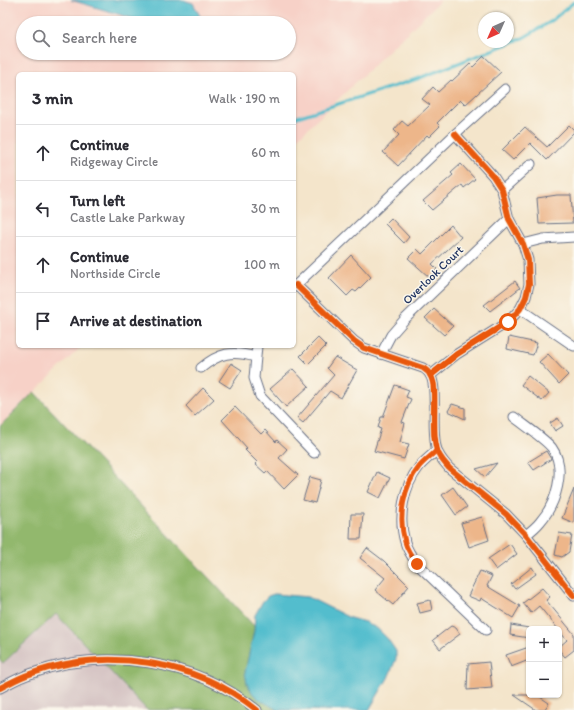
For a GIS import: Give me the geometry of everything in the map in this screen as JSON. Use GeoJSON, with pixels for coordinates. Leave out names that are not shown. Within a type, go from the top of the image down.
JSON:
{"type":"FeatureCollection","features":[{"type":"Feature","properties":{"kind":"street"},"geometry":{"type":"LineString","coordinates":[[296,285],[455,134],[505,89]]}},
{"type":"Feature","properties":{"kind":"street"},"geometry":{"type":"LineString","coordinates":[[431,375],[457,354],[508,322],[520,309],[526,297],[529,284],[528,260],[523,244],[509,219],[502,190],[494,176],[455,134]]}},
{"type":"Feature","properties":{"kind":"street"},"geometry":{"type":"LineString","coordinates":[[502,190],[530,164]]}},
{"type":"Feature","properties":{"kind":"street","name":"Overlook Court"},"geometry":{"type":"LineString","coordinates":[[381,354],[391,335],[405,319],[509,219]]}},
{"type":"Feature","properties":{"kind":"street"},"geometry":{"type":"LineString","coordinates":[[523,244],[543,239],[574,237]]}},
{"type":"Feature","properties":{"kind":"street"},"geometry":{"type":"LineString","coordinates":[[296,287],[354,342],[364,348],[423,368],[431,375],[434,384],[434,435],[437,450],[442,460],[449,468],[506,514],[526,535],[574,596]]}},
{"type":"Feature","properties":{"kind":"street"},"geometry":{"type":"LineString","coordinates":[[520,309],[574,346]]}},
{"type":"Feature","properties":{"kind":"street"},"geometry":{"type":"LineString","coordinates":[[257,348],[254,378],[260,396],[314,453]]}},
{"type":"Feature","properties":{"kind":"street"},"geometry":{"type":"LineString","coordinates":[[201,368],[211,359],[226,354],[242,353],[255,358]]}},
{"type":"Feature","properties":{"kind":"street"},"geometry":{"type":"LineString","coordinates":[[514,417],[551,447],[556,456],[559,467],[558,486],[551,505],[541,521],[526,535]]}},
{"type":"Feature","properties":{"kind":"street"},"geometry":{"type":"LineString","coordinates":[[437,450],[418,468],[406,490],[402,516],[402,529],[405,543],[409,554],[417,564],[486,630]]}},
{"type":"Feature","properties":{"kind":"street"},"geometry":{"type":"LineString","coordinates":[[0,688],[30,674],[57,666],[90,660],[123,660],[156,664],[187,672],[218,684],[246,701],[257,710]]}},
{"type":"Feature","properties":{"kind":"shaded area"},"geometry":{"type":"Polygon","coordinates":[[[0,0],[441,0],[296,140],[296,72],[16,72],[16,348],[80,348],[0,426],[0,0]]]}},
{"type":"Feature","properties":{"kind":"shaded area"},"geometry":{"type":"Polygon","coordinates":[[[56,614],[147,710],[0,710],[0,660],[3,663],[56,614]]]}},
{"type":"Feature","properties":{"kind":"green space"},"geometry":{"type":"Polygon","coordinates":[[[34,392],[333,710],[147,710],[56,614],[3,663],[0,660],[0,426],[34,392]]]}},
{"type":"Feature","properties":{"kind":"water"},"geometry":{"type":"Polygon","coordinates":[[[71,0],[183,0],[193,3],[200,16],[125,16],[71,0]]]}},
{"type":"Feature","properties":{"kind":"water"},"geometry":{"type":"Polygon","coordinates":[[[274,594],[308,597],[350,618],[365,622],[378,629],[387,638],[396,651],[396,659],[388,678],[369,710],[278,710],[260,700],[253,694],[247,684],[245,672],[254,631],[255,615],[263,601],[268,596],[274,594]]]}},
{"type":"Feature","properties":{"kind":"building"},"geometry":{"type":"Polygon","coordinates":[[[484,56],[501,72],[465,105],[460,100],[437,123],[440,126],[429,137],[427,135],[398,166],[383,152],[399,135],[394,130],[402,121],[408,126],[430,105],[422,99],[433,87],[438,92],[470,64],[473,67],[484,56]]]}},
{"type":"Feature","properties":{"kind":"building"},"geometry":{"type":"Polygon","coordinates":[[[569,125],[574,132],[547,160],[530,143],[513,160],[502,150],[525,127],[547,147],[569,125]]]}},
{"type":"Feature","properties":{"kind":"building"},"geometry":{"type":"Polygon","coordinates":[[[461,164],[475,179],[464,188],[462,185],[432,210],[423,201],[453,175],[451,173],[461,164]]]}},
{"type":"Feature","properties":{"kind":"building"},"geometry":{"type":"Polygon","coordinates":[[[557,195],[571,195],[573,223],[539,224],[537,198],[557,195]]]}},
{"type":"Feature","properties":{"kind":"building"},"geometry":{"type":"Polygon","coordinates":[[[391,218],[409,237],[404,243],[385,224],[391,218]]]}},
{"type":"Feature","properties":{"kind":"building"},"geometry":{"type":"Polygon","coordinates":[[[451,225],[461,237],[432,264],[437,269],[429,277],[408,258],[417,249],[422,254],[451,225]]]}},
{"type":"Feature","properties":{"kind":"building"},"geometry":{"type":"Polygon","coordinates":[[[351,255],[371,277],[356,292],[353,290],[347,296],[329,278],[351,255]]]}},
{"type":"Feature","properties":{"kind":"building"},"geometry":{"type":"Polygon","coordinates":[[[515,281],[520,288],[490,311],[484,305],[515,281]]]}},
{"type":"Feature","properties":{"kind":"building"},"geometry":{"type":"Polygon","coordinates":[[[434,309],[453,326],[444,335],[425,318],[434,309]]]}},
{"type":"Feature","properties":{"kind":"building"},"geometry":{"type":"Polygon","coordinates":[[[509,337],[537,343],[533,355],[507,349],[509,337]]]}},
{"type":"Feature","properties":{"kind":"building"},"geometry":{"type":"Polygon","coordinates":[[[318,338],[326,346],[308,364],[300,356],[318,338]]]}},
{"type":"Feature","properties":{"kind":"building"},"geometry":{"type":"Polygon","coordinates":[[[548,354],[568,375],[559,384],[539,362],[548,354]]]}},
{"type":"Feature","properties":{"kind":"building"},"geometry":{"type":"Polygon","coordinates":[[[335,357],[357,370],[341,398],[330,391],[303,423],[297,418],[334,375],[327,368],[335,357]]]}},
{"type":"Feature","properties":{"kind":"building"},"geometry":{"type":"Polygon","coordinates":[[[231,363],[242,370],[230,388],[219,381],[231,363]]]}},
{"type":"Feature","properties":{"kind":"building"},"geometry":{"type":"Polygon","coordinates":[[[293,369],[309,386],[286,407],[270,389],[293,369]]]}},
{"type":"Feature","properties":{"kind":"building"},"geometry":{"type":"Polygon","coordinates":[[[528,376],[549,393],[542,401],[521,385],[528,376]]]}},
{"type":"Feature","properties":{"kind":"building"},"geometry":{"type":"Polygon","coordinates":[[[395,385],[409,390],[406,397],[411,399],[402,422],[405,423],[400,442],[409,444],[404,459],[374,451],[381,429],[378,428],[381,417],[383,417],[395,385]]]}},
{"type":"Feature","properties":{"kind":"building"},"geometry":{"type":"Polygon","coordinates":[[[203,388],[214,399],[195,416],[186,406],[203,388]]]}},
{"type":"Feature","properties":{"kind":"building"},"geometry":{"type":"Polygon","coordinates":[[[452,404],[465,408],[465,419],[448,411],[452,404]]]}},
{"type":"Feature","properties":{"kind":"building"},"geometry":{"type":"Polygon","coordinates":[[[235,407],[261,434],[265,430],[276,442],[277,440],[287,449],[279,458],[298,475],[284,489],[267,471],[265,473],[255,464],[257,462],[245,450],[247,448],[222,420],[235,407]]]}},
{"type":"Feature","properties":{"kind":"building"},"geometry":{"type":"Polygon","coordinates":[[[558,418],[563,426],[555,431],[550,423],[558,418]]]}},
{"type":"Feature","properties":{"kind":"building"},"geometry":{"type":"Polygon","coordinates":[[[546,451],[551,459],[534,470],[528,462],[546,451]]]}},
{"type":"Feature","properties":{"kind":"building"},"geometry":{"type":"Polygon","coordinates":[[[497,463],[485,477],[476,469],[497,463]]]}},
{"type":"Feature","properties":{"kind":"building"},"geometry":{"type":"Polygon","coordinates":[[[377,472],[390,478],[380,498],[368,492],[377,472]]]}},
{"type":"Feature","properties":{"kind":"building"},"geometry":{"type":"Polygon","coordinates":[[[310,477],[321,480],[315,503],[303,500],[310,477]]]}},
{"type":"Feature","properties":{"kind":"building"},"geometry":{"type":"Polygon","coordinates":[[[453,487],[467,507],[456,515],[442,495],[453,487]]]}},
{"type":"Feature","properties":{"kind":"building"},"geometry":{"type":"Polygon","coordinates":[[[574,489],[574,523],[562,518],[574,489]]]}},
{"type":"Feature","properties":{"kind":"building"},"geometry":{"type":"Polygon","coordinates":[[[351,514],[363,514],[361,539],[350,539],[351,514]]]}},
{"type":"Feature","properties":{"kind":"building"},"geometry":{"type":"Polygon","coordinates":[[[482,517],[489,540],[469,547],[461,523],[482,517]]]}},
{"type":"Feature","properties":{"kind":"building"},"geometry":{"type":"Polygon","coordinates":[[[559,533],[572,535],[569,552],[562,557],[555,555],[559,533]]]}},
{"type":"Feature","properties":{"kind":"building"},"geometry":{"type":"Polygon","coordinates":[[[510,544],[517,554],[496,570],[488,559],[510,544]]]}},
{"type":"Feature","properties":{"kind":"building"},"geometry":{"type":"Polygon","coordinates":[[[367,548],[384,561],[409,586],[393,605],[375,590],[385,578],[360,558],[367,548]]]}},
{"type":"Feature","properties":{"kind":"building"},"geometry":{"type":"Polygon","coordinates":[[[532,567],[536,574],[515,589],[511,584],[532,567]]]}},
{"type":"Feature","properties":{"kind":"building"},"geometry":{"type":"Polygon","coordinates":[[[480,571],[492,576],[487,586],[520,606],[513,618],[481,598],[480,601],[468,596],[480,571]]]}},
{"type":"Feature","properties":{"kind":"building"},"geometry":{"type":"Polygon","coordinates":[[[542,588],[550,597],[546,600],[574,634],[574,650],[565,657],[562,654],[562,644],[567,640],[562,634],[562,626],[556,626],[539,606],[531,613],[523,603],[542,588]]]}},
{"type":"Feature","properties":{"kind":"building"},"geometry":{"type":"Polygon","coordinates":[[[430,600],[432,610],[420,613],[417,603],[430,600]]]}},
{"type":"Feature","properties":{"kind":"building"},"geometry":{"type":"Polygon","coordinates":[[[511,625],[526,628],[526,638],[510,635],[511,625]]]}},
{"type":"Feature","properties":{"kind":"building"},"geometry":{"type":"Polygon","coordinates":[[[451,626],[456,628],[460,634],[440,649],[433,640],[451,626]]]}},
{"type":"Feature","properties":{"kind":"building"},"geometry":{"type":"Polygon","coordinates":[[[526,648],[526,661],[511,667],[506,655],[526,648]]]}},
{"type":"Feature","properties":{"kind":"building"},"geometry":{"type":"Polygon","coordinates":[[[489,662],[492,688],[467,690],[468,664],[489,662]]]}},
{"type":"Feature","properties":{"kind":"building"},"geometry":{"type":"Polygon","coordinates":[[[514,695],[526,695],[526,698],[542,698],[549,703],[544,710],[536,710],[514,695]]]}},
{"type":"Feature","properties":{"kind":"waterway"},"geometry":{"type":"LineString","coordinates":[[296,117],[417,79],[523,38],[550,22],[574,2]]}},
{"type":"Feature","properties":{"kind":"cycle path"},"geometry":{"type":"LineString","coordinates":[[431,375],[457,354],[508,322],[520,309],[526,297],[529,284],[528,260],[523,244],[509,219],[502,190],[493,176],[455,134]]}},
{"type":"Feature","properties":{"kind":"cycle path"},"geometry":{"type":"LineString","coordinates":[[296,285],[354,341],[364,348],[423,368],[430,374],[434,389],[435,442],[440,457],[449,468],[506,514],[526,535],[574,596]]}},
{"type":"Feature","properties":{"kind":"cycle path"},"geometry":{"type":"LineString","coordinates":[[0,688],[26,675],[59,665],[88,661],[118,660],[148,663],[178,669],[206,679],[233,693],[257,710]]}},
{"type":"Feature","properties":{"kind":"route"},"geometry":{"type":"LineString","coordinates":[[417,564],[409,554],[405,543],[402,529],[402,516],[406,490],[418,468],[437,450],[434,435],[434,384],[431,375],[457,354],[508,322]]}}]}
